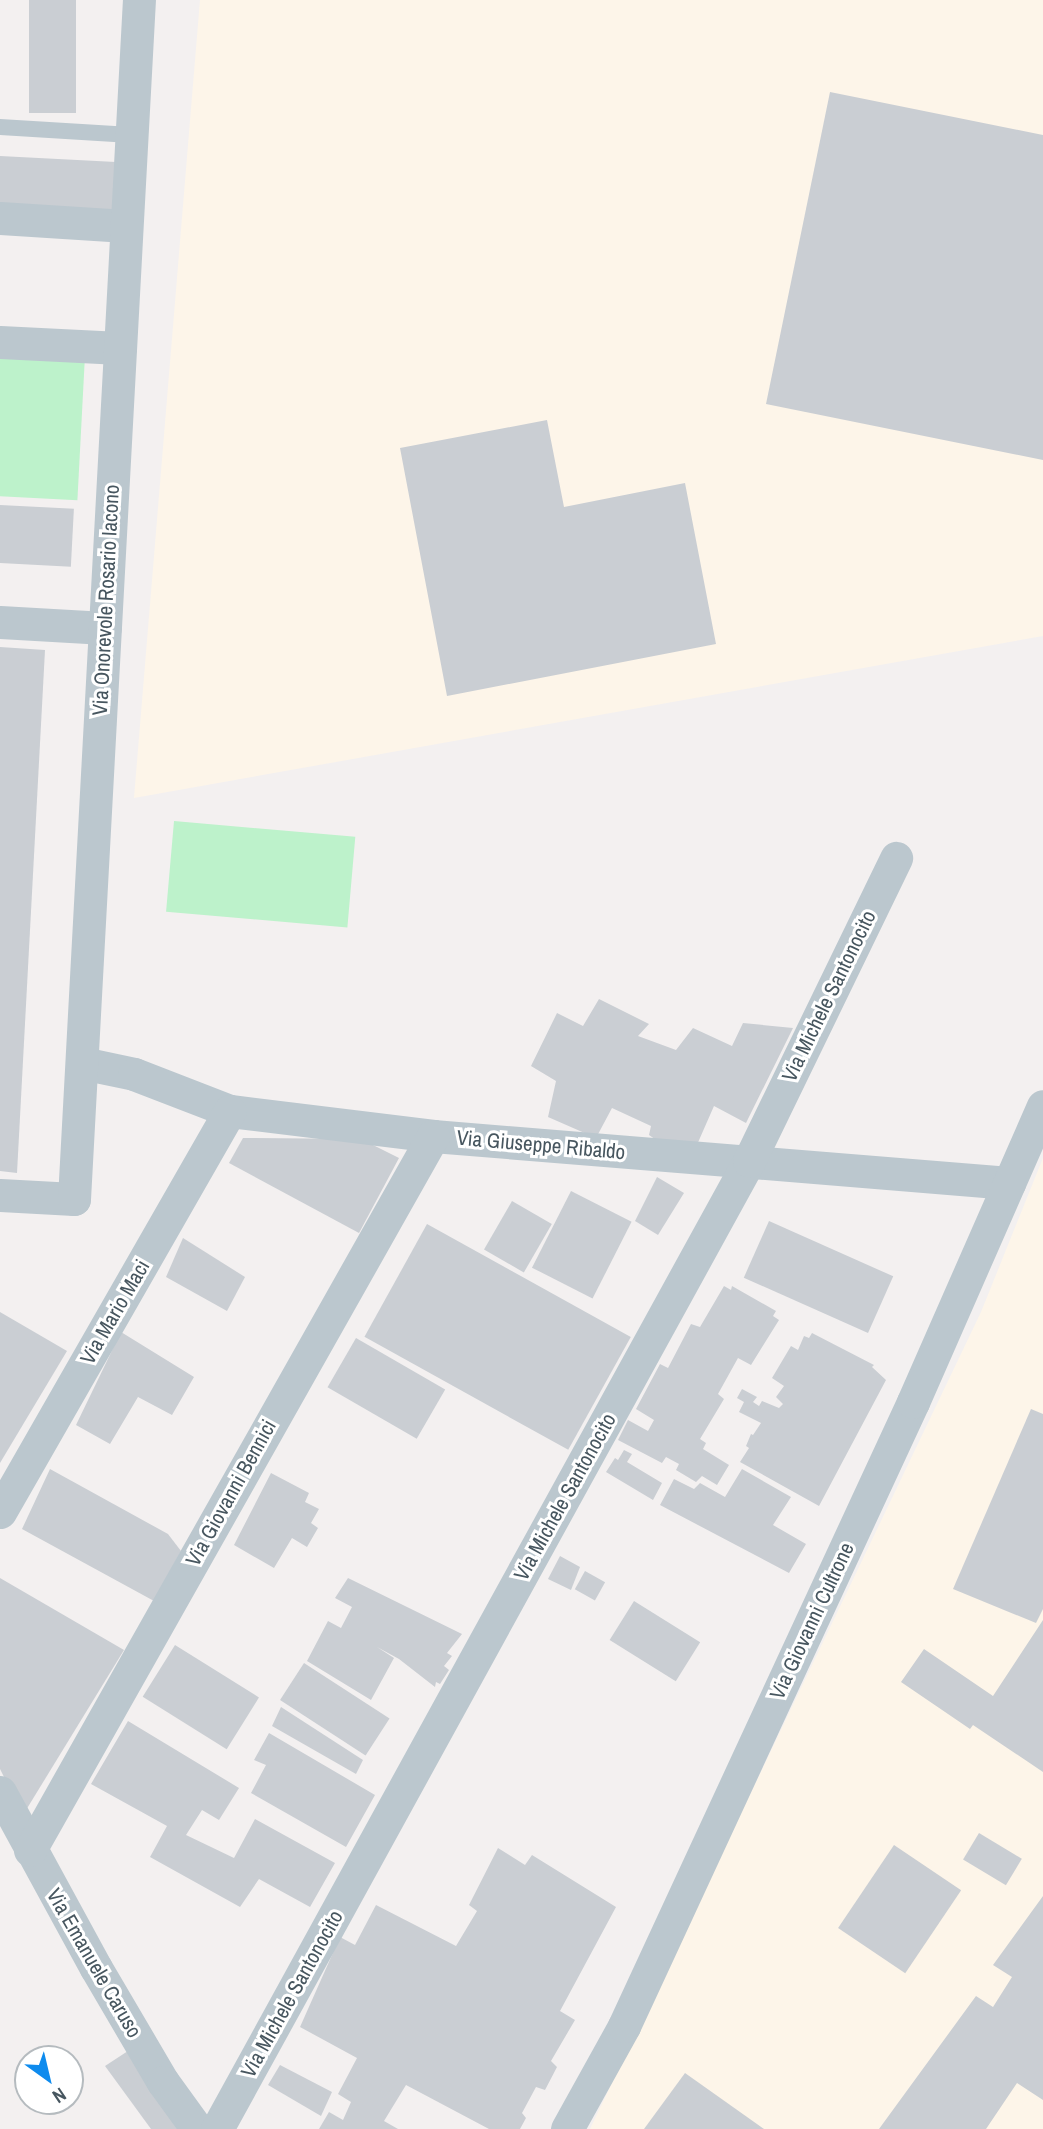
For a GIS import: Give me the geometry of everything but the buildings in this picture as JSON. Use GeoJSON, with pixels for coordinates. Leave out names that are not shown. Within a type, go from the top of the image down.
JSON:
{"type":"FeatureCollection","features":[{"type":"Feature","properties":{"kind":"street","name":"Via Onorevole Rosario Iacono"},"geometry":{"type":"LineString","coordinates":[[0,1195],[74,1199],[139,0]]}},
{"type":"Feature","properties":{"kind":"street"},"geometry":{"type":"LineString","coordinates":[[0,219],[126,226]]}},
{"type":"Feature","properties":{"kind":"street"},"geometry":{"type":"LineString","coordinates":[[0,342],[120,348]]}},
{"type":"Feature","properties":{"kind":"street"},"geometry":{"type":"LineString","coordinates":[[0,622],[105,628]]}},
{"type":"Feature","properties":{"kind":"street","name":"Via Michele Santonocito"},"geometry":{"type":"LineString","coordinates":[[218,2129],[750,1161],[897,858]]}},
{"type":"Feature","properties":{"kind":"street","name":"Via Giuseppe Ribaldo"},"geometry":{"type":"LineString","coordinates":[[82,1063],[134,1074],[230,1111],[433,1136],[1009,1183]]}},
{"type":"Feature","properties":{"kind":"street","name":"Via Giovanni Cultrone"},"geometry":{"type":"LineString","coordinates":[[568,2129],[624,2026],[913,1402],[1043,1106]]}},
{"type":"Feature","properties":{"kind":"street","name":"Via Mario Maci"},"geometry":{"type":"LineString","coordinates":[[0,1512],[230,1111]]}},
{"type":"Feature","properties":{"kind":"street","name":"Via Giovanni Bennici"},"geometry":{"type":"LineString","coordinates":[[30,1850],[433,1136]]}},
{"type":"Feature","properties":{"kind":"street","name":"Via Emanuele Caruso"},"geometry":{"type":"LineString","coordinates":[[0,1792],[30,1850],[163,2082],[197,2129]]}},
{"type":"Feature","properties":{"kind":"lane"},"geometry":{"type":"LineString","coordinates":[[0,127],[131,135]]}},
{"type":"Feature","properties":{"kind":"shaded area"},"geometry":{"type":"Polygon","coordinates":[[[200,0],[1043,0],[1043,636],[134,798],[200,0]]]}},
{"type":"Feature","properties":{"kind":"shaded area"},"geometry":{"type":"Polygon","coordinates":[[[1043,1158],[1043,2129],[590,2129],[981,1312],[1043,1158]]]}},
{"type":"Feature","properties":{"kind":"green space"},"geometry":{"type":"Polygon","coordinates":[[[0,353],[85,357],[77,500],[0,496],[0,353]]]}},
{"type":"Feature","properties":{"kind":"green space"},"geometry":{"type":"Polygon","coordinates":[[[174,821],[355,837],[347,928],[166,912],[174,821]]]}}]}
